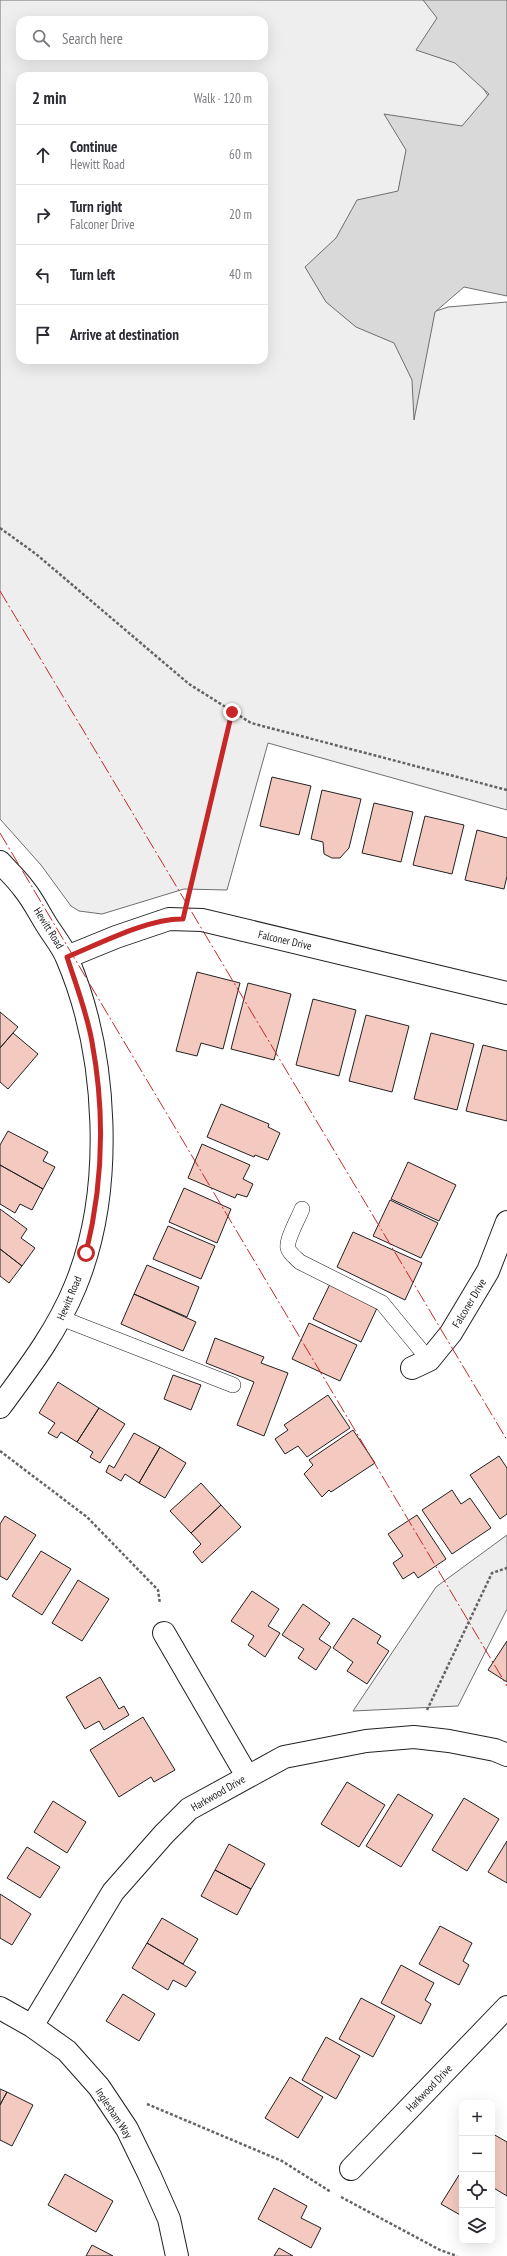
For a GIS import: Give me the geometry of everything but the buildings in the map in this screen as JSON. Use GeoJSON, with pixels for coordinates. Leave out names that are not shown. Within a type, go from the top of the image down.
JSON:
{"type":"FeatureCollection","features":[{"type":"Feature","properties":{"kind":"street","name":"Hewitt Road"},"geometry":{"type":"LineString","coordinates":[[0,862],[25,890],[67,957],[84,1006],[92,1041],[101,1118],[97,1199],[86,1253],[76,1287],[61,1318],[34,1361],[0,1407]]}},
{"type":"Feature","properties":{"kind":"street","name":"Falconer Drive"},"geometry":{"type":"LineString","coordinates":[[67,957],[116,937],[169,919],[202,920],[507,993]]}},
{"type":"Feature","properties":{"kind":"street","name":"Falconer Drive"},"geometry":{"type":"LineString","coordinates":[[420,1364],[451,1333],[488,1271],[507,1222]]}},
{"type":"Feature","properties":{"kind":"street"},"geometry":{"type":"LineString","coordinates":[[164,1633],[248,1776]]}},
{"type":"Feature","properties":{"kind":"street","name":"Harkwood Drive"},"geometry":{"type":"LineString","coordinates":[[32,2026],[113,1892],[144,1856],[189,1809],[284,1758],[366,1741],[414,1737],[449,1741],[495,1750],[507,1755]]}},
{"type":"Feature","properties":{"kind":"street","name":"Harkwood Drive"},"geometry":{"type":"LineString","coordinates":[[351,2169],[507,2007]]}},
{"type":"Feature","properties":{"kind":"street","name":"Inglesham Way"},"geometry":{"type":"LineString","coordinates":[[0,2008],[32,2026],[67,2051],[106,2099],[127,2129],[149,2174],[169,2219],[177,2256]]}},
{"type":"Feature","properties":{"kind":"lane"},"geometry":{"type":"LineString","coordinates":[[302,1209],[288,1242],[288,1248],[292,1254],[300,1262],[382,1303],[420,1364]]}},
{"type":"Feature","properties":{"kind":"lane"},"geometry":{"type":"LineString","coordinates":[[61,1318],[233,1385]]}},
{"type":"Feature","properties":{"kind":"path"},"geometry":{"type":"LineString","coordinates":[[0,528],[36,554],[189,684],[251,723],[507,790]]}},
{"type":"Feature","properties":{"kind":"path"},"geometry":{"type":"LineString","coordinates":[[183,919],[232,712]]}},
{"type":"Feature","properties":{"kind":"path"},"geometry":{"type":"LineString","coordinates":[[0,1451],[87,1517],[158,1590],[164,1633]]}},
{"type":"Feature","properties":{"kind":"path"},"geometry":{"type":"LineString","coordinates":[[414,1737],[492,1573],[507,1568]]}},
{"type":"Feature","properties":{"kind":"path"},"geometry":{"type":"LineString","coordinates":[[106,2099],[147,2104],[282,2161],[333,2193]]}},
{"type":"Feature","properties":{"kind":"path"},"geometry":{"type":"LineString","coordinates":[[339,2196],[440,2250],[457,2256]]}},
{"type":"Feature","properties":{"kind":"shaded area"},"geometry":{"type":"Polygon","coordinates":[[[0,0],[439,0],[442,24],[492,102],[374,332],[448,307],[507,302],[507,810],[268,743],[227,890],[184,889],[102,914],[79,911],[71,906],[41,865],[0,819],[0,0]]]}},
{"type":"Feature","properties":{"kind":"shaded area"},"geometry":{"type":"Polygon","coordinates":[[[423,0],[507,0],[507,296],[464,287],[435,312],[414,420],[412,380],[394,343],[356,327],[326,302],[305,267],[336,238],[357,200],[398,191],[406,150],[384,114],[462,126],[489,94],[455,63],[416,50],[437,18],[423,0]]]}},
{"type":"Feature","properties":{"kind":"shaded area"},"geometry":{"type":"Polygon","coordinates":[[[507,1535],[507,1609],[458,1706],[353,1711],[436,1587],[507,1535]]]}},
{"type":"Feature","properties":{"kind":"power"},"geometry":{"type":"LineString","coordinates":[[0,591],[507,1440]]}},
{"type":"Feature","properties":{"kind":"power"},"geometry":{"type":"LineString","coordinates":[[0,833],[507,1686]]}},
{"type":"Feature","properties":{"kind":"route"},"geometry":{"type":"LineString","coordinates":[[86,1253],[98,1192],[101,1118],[98,1081],[92,1041],[84,1006],[67,957],[116,937],[169,919],[183,919],[232,712]]}}]}
